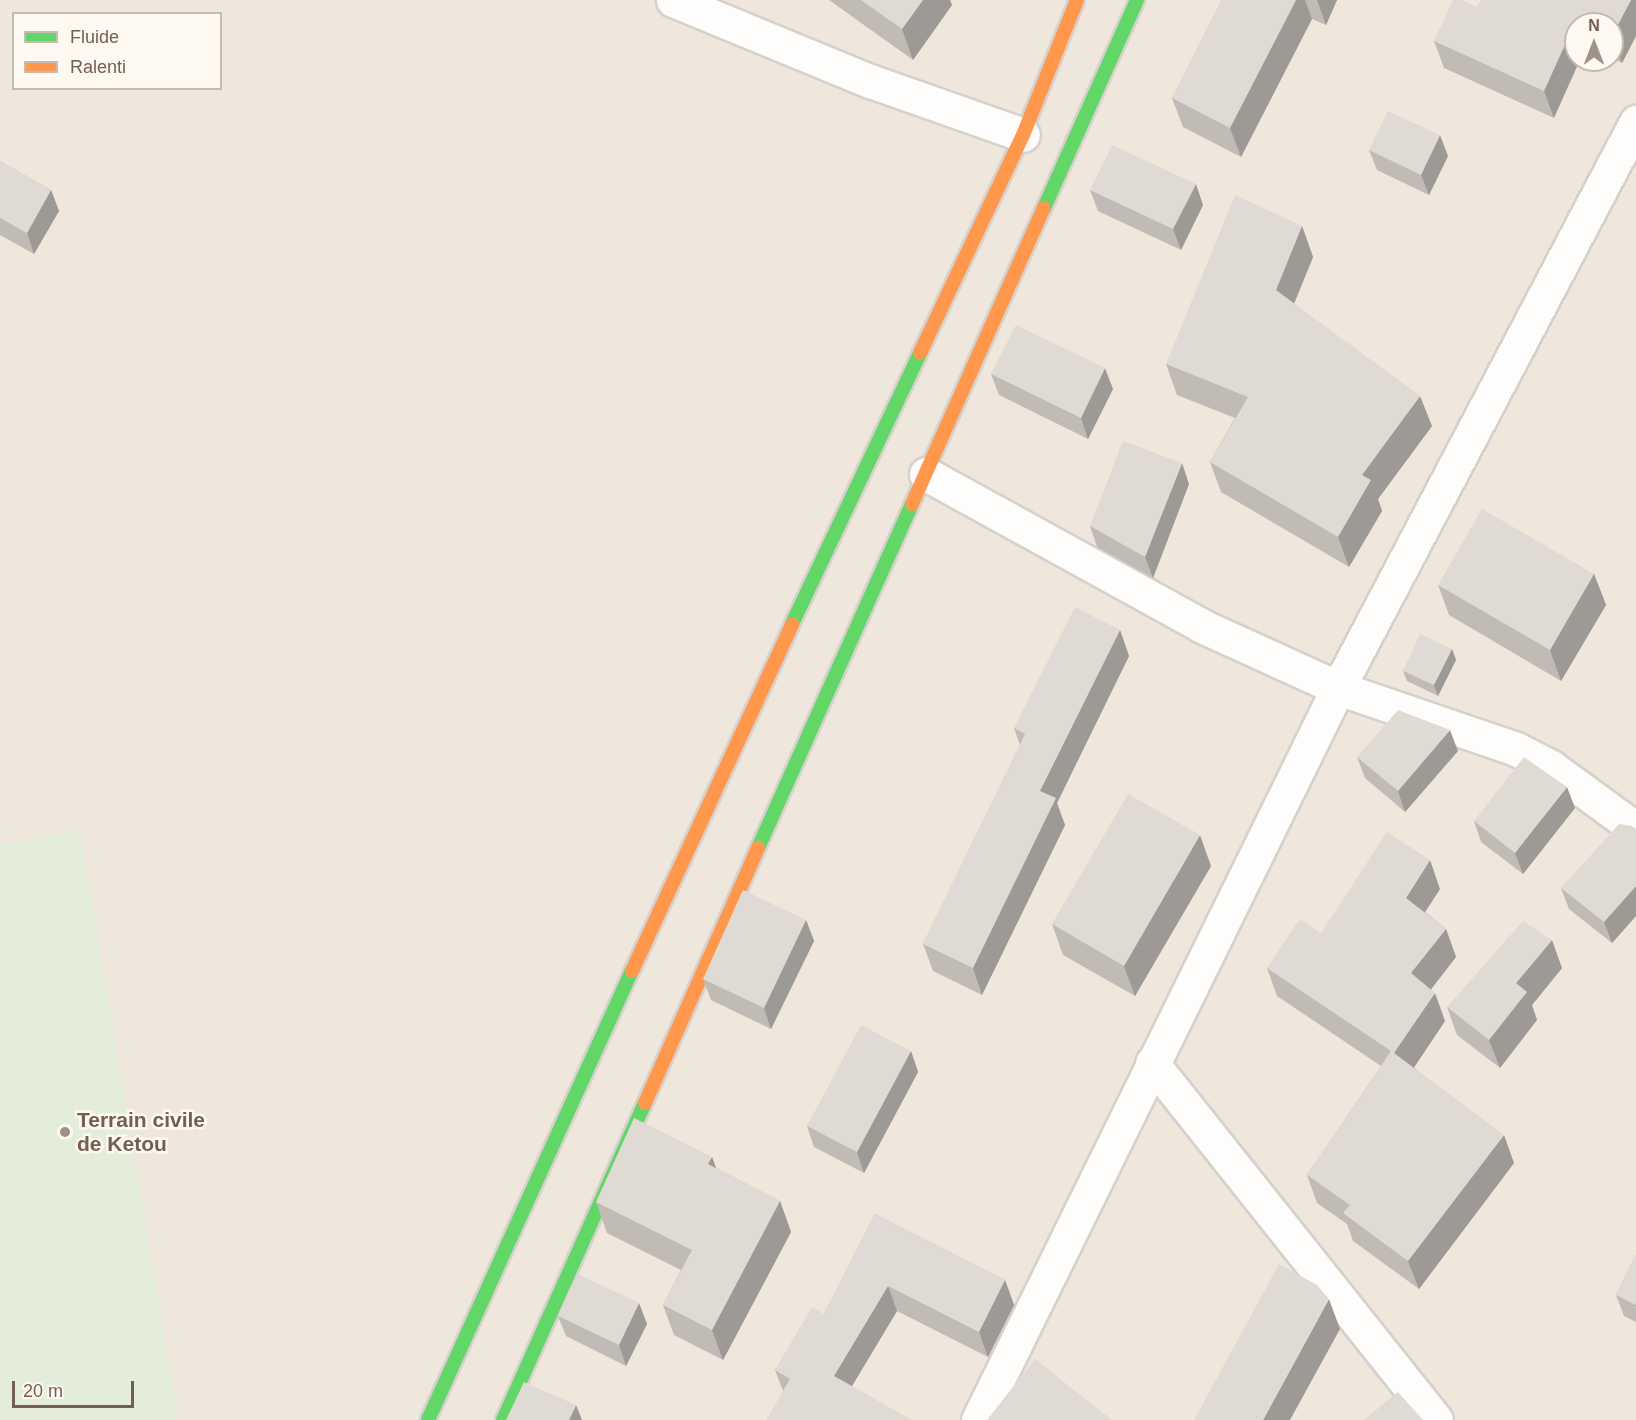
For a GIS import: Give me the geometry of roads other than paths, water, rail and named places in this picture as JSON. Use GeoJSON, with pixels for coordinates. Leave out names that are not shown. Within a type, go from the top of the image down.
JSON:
{"type":"FeatureCollection","features":[{"type":"Feature","properties":{"kind":"main road"},"geometry":{"type":"LineString","coordinates":[[428,1420],[740,734],[1023,135],[1077,0]]}},
{"type":"Feature","properties":{"kind":"main road"},"geometry":{"type":"LineString","coordinates":[[503,1420],[1137,0]]}},
{"type":"Feature","properties":{"kind":"street"},"geometry":{"type":"LineString","coordinates":[[673,0],[870,81],[1023,135]]}},
{"type":"Feature","properties":{"kind":"street"},"geometry":{"type":"LineString","coordinates":[[978,1420],[1338,688],[1636,122]]}},
{"type":"Feature","properties":{"kind":"street"},"geometry":{"type":"LineString","coordinates":[[926,474],[1202,626],[1338,688],[1516,749],[1551,767],[1636,829]]}},
{"type":"Feature","properties":{"kind":"street"},"geometry":{"type":"LineString","coordinates":[[1152,1063],[1436,1420]]}},
{"type":"Feature","properties":{"kind":"place","name":"Terrain civile de Ketou"},"geometry":{"type":"Point","coordinates":[65,1132]}}]}
